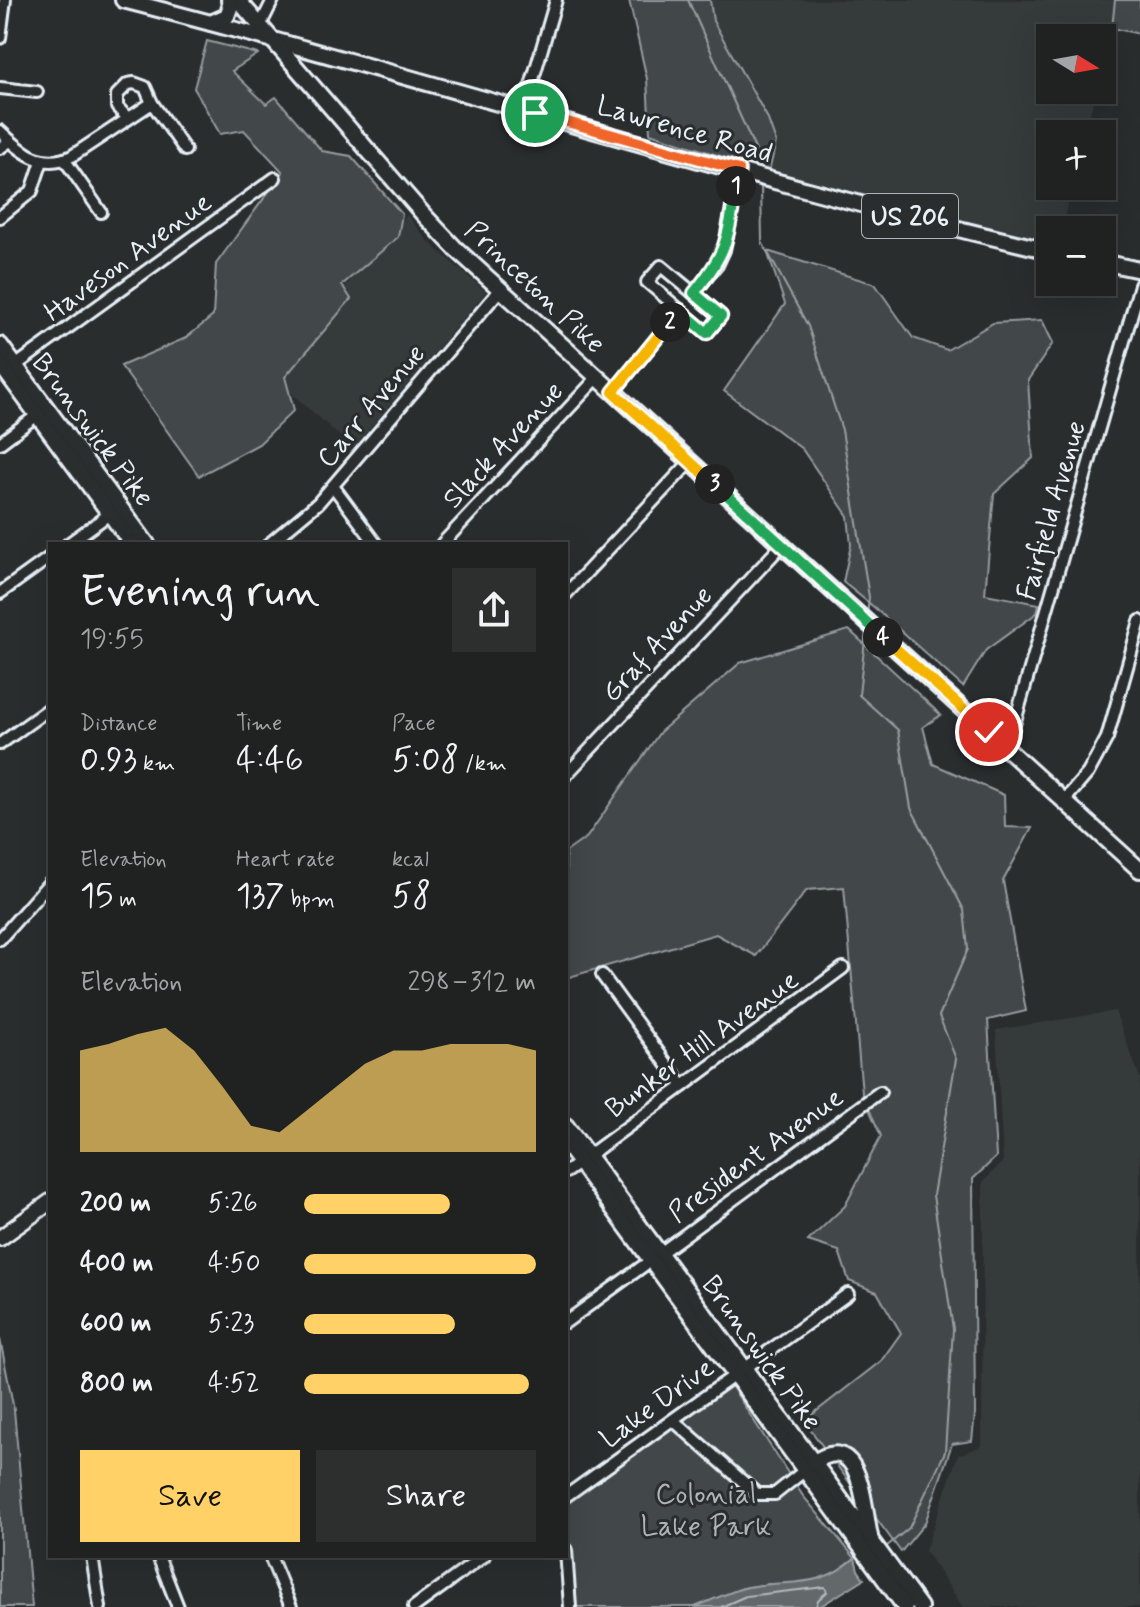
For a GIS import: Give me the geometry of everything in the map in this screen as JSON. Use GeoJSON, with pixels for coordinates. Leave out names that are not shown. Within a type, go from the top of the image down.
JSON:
{"type":"FeatureCollection","features":[{"type":"Feature","properties":{"kind":"main road","name":"Lawrence Road"},"geometry":{"type":"LineString","coordinates":[[123,0],[764,177],[1036,247]]}},
{"type":"Feature","properties":{"kind":"main road"},"geometry":{"type":"LineString","coordinates":[[211,23],[227,16],[229,0]]}},
{"type":"Feature","properties":{"kind":"main road","name":"US 206"},"geometry":{"type":"LineString","coordinates":[[238,0],[275,41]]}},
{"type":"Feature","properties":{"kind":"main road","name":"Princeton Pike"},"geometry":{"type":"LineString","coordinates":[[275,41],[428,220],[500,290],[1140,870]]}},
{"type":"Feature","properties":{"kind":"main road"},"geometry":{"type":"LineString","coordinates":[[1116,265],[1140,270]]}},
{"type":"Feature","properties":{"kind":"main road","name":"Brunswick Pike"},"geometry":{"type":"LineString","coordinates":[[0,345],[7,368],[115,510],[145,542]]}},
{"type":"Feature","properties":{"kind":"main road","name":"Brunswick Pike"},"geometry":{"type":"LineString","coordinates":[[115,510],[131,542]]}},
{"type":"Feature","properties":{"kind":"main road","name":"Brunswick Pike"},"geometry":{"type":"LineString","coordinates":[[568,1130],[583,1159],[654,1257],[871,1547],[905,1607]]}},
{"type":"Feature","properties":{"kind":"main road","name":"Brunswick Pike"},"geometry":{"type":"LineString","coordinates":[[568,1146],[583,1159]]}},
{"type":"Feature","properties":{"kind":"main road"},"geometry":{"type":"LineString","coordinates":[[0,1238],[48,1203]]}},
{"type":"Feature","properties":{"kind":"main road"},"geometry":{"type":"LineString","coordinates":[[809,1468],[822,1456],[837,1454],[854,1465],[871,1547]]}},
{"type":"Feature","properties":{"kind":"main road","name":"Brunswick Pike"},"geometry":{"type":"LineString","coordinates":[[886,1571],[920,1607]]}},
{"type":"Feature","properties":{"kind":"street"},"geometry":{"type":"LineString","coordinates":[[0,38],[5,0]]}},
{"type":"Feature","properties":{"kind":"street"},"geometry":{"type":"LineString","coordinates":[[260,26],[273,0]]}},
{"type":"Feature","properties":{"kind":"street"},"geometry":{"type":"LineString","coordinates":[[524,110],[556,0]]}},
{"type":"Feature","properties":{"kind":"street"},"geometry":{"type":"LineString","coordinates":[[128,118],[117,107],[117,95],[123,87],[140,84],[149,92],[152,103],[185,150]]}},
{"type":"Feature","properties":{"kind":"street"},"geometry":{"type":"LineString","coordinates":[[0,88],[37,92]]}},
{"type":"Feature","properties":{"kind":"street"},"geometry":{"type":"LineString","coordinates":[[0,131],[23,153],[42,161],[64,159],[152,103]]}},
{"type":"Feature","properties":{"kind":"street"},"geometry":{"type":"LineString","coordinates":[[0,148],[10,141]]}},
{"type":"Feature","properties":{"kind":"street"},"geometry":{"type":"LineString","coordinates":[[64,159],[101,212]]}},
{"type":"Feature","properties":{"kind":"street"},"geometry":{"type":"LineString","coordinates":[[0,217],[32,191],[42,161]]}},
{"type":"Feature","properties":{"kind":"street"},"geometry":{"type":"LineString","coordinates":[[694,293],[717,265],[724,250],[739,170]]}},
{"type":"Feature","properties":{"kind":"street","name":"Haveson Avenue"},"geometry":{"type":"LineString","coordinates":[[7,368],[275,178]]}},
{"type":"Feature","properties":{"kind":"street"},"geometry":{"type":"LineString","coordinates":[[661,266],[721,316],[707,333],[680,310],[647,282],[661,266]]}},
{"type":"Feature","properties":{"kind":"street","name":"Fairfield Avenue"},"geometry":{"type":"LineString","coordinates":[[1007,749],[1140,285]]}},
{"type":"Feature","properties":{"kind":"street","name":"Carr Avenue"},"geometry":{"type":"LineString","coordinates":[[272,542],[301,519],[333,486],[500,290]]}},
{"type":"Feature","properties":{"kind":"street"},"geometry":{"type":"LineString","coordinates":[[613,392],[680,310]]}},
{"type":"Feature","properties":{"kind":"street","name":"Slack Avenue"},"geometry":{"type":"LineString","coordinates":[[444,542],[597,378]]}},
{"type":"Feature","properties":{"kind":"street"},"geometry":{"type":"LineString","coordinates":[[0,443],[42,412]]}},
{"type":"Feature","properties":{"kind":"street"},"geometry":{"type":"LineString","coordinates":[[568,592],[690,462]]}},
{"type":"Feature","properties":{"kind":"street"},"geometry":{"type":"LineString","coordinates":[[333,486],[375,542]]}},
{"type":"Feature","properties":{"kind":"street"},"geometry":{"type":"LineString","coordinates":[[71,542],[115,510]]}},
{"type":"Feature","properties":{"kind":"street","name":"Graf Avenue"},"geometry":{"type":"LineString","coordinates":[[568,773],[782,545]]}},
{"type":"Feature","properties":{"kind":"street"},"geometry":{"type":"LineString","coordinates":[[0,593],[48,558]]}},
{"type":"Feature","properties":{"kind":"street"},"geometry":{"type":"LineString","coordinates":[[1064,801],[1088,773],[1107,738],[1140,621]]}},
{"type":"Feature","properties":{"kind":"street"},"geometry":{"type":"LineString","coordinates":[[0,744],[48,709]]}},
{"type":"Feature","properties":{"kind":"street"},"geometry":{"type":"LineString","coordinates":[[0,939],[48,884]]}},
{"type":"Feature","properties":{"kind":"street","name":"Bunker Hill Avenue"},"geometry":{"type":"LineString","coordinates":[[568,1170],[843,968]]}},
{"type":"Feature","properties":{"kind":"street"},"geometry":{"type":"LineString","coordinates":[[602,975],[683,1086]]}},
{"type":"Feature","properties":{"kind":"street","name":"President Avenue"},"geometry":{"type":"LineString","coordinates":[[568,1321],[880,1092]]}},
{"type":"Feature","properties":{"kind":"street","name":"Lake Drive"},"geometry":{"type":"LineString","coordinates":[[568,1495],[848,1294]]}},
{"type":"Feature","properties":{"kind":"street"},"geometry":{"type":"LineString","coordinates":[[673,1420],[757,1494],[775,1494],[809,1468]]}},
{"type":"Feature","properties":{"kind":"street"},"geometry":{"type":"LineString","coordinates":[[92,1558],[100,1607]]}},
{"type":"Feature","properties":{"kind":"street"},"geometry":{"type":"LineString","coordinates":[[159,1558],[178,1607]]}},
{"type":"Feature","properties":{"kind":"street"},"geometry":{"type":"LineString","coordinates":[[271,1558],[291,1607]]}},
{"type":"Feature","properties":{"kind":"street"},"geometry":{"type":"LineString","coordinates":[[414,1607],[481,1558]]}},
{"type":"Feature","properties":{"kind":"street"},"geometry":{"type":"LineString","coordinates":[[567,1558],[570,1607]]}},
{"type":"Feature","properties":{"kind":"shaded area"},"geometry":{"type":"Polygon","coordinates":[[[710,0],[1115,0],[1112,24],[1036,24],[1036,104],[1092,104],[1088,120],[1036,120],[1036,200],[1068,200],[1064,216],[1036,216],[1036,241],[769,172],[776,142],[767,117],[713,21],[710,0]]]}},
{"type":"Feature","properties":{"kind":"shaded area"},"geometry":{"type":"Polygon","coordinates":[[[407,215],[429,242],[486,292],[353,448],[270,374],[407,215]]]}},
{"type":"Feature","properties":{"kind":"shaded area"},"geometry":{"type":"Polygon","coordinates":[[[1115,1011],[1140,1078],[1140,1607],[963,1607],[925,1551],[958,1455],[982,1446],[983,1182],[1003,1161],[996,1030],[1115,1011]]]}},
{"type":"Feature","properties":{"kind":"green space"},"geometry":{"type":"Polygon","coordinates":[[[629,0],[710,0],[713,21],[767,117],[776,142],[769,172],[650,133],[647,79],[629,0]]]}},
{"type":"Feature","properties":{"kind":"green space"},"geometry":{"type":"Polygon","coordinates":[[[1115,0],[1140,0],[1140,34],[1116,29],[1116,24],[1112,24],[1115,0]]]}},
{"type":"Feature","properties":{"kind":"green space"},"geometry":{"type":"Polygon","coordinates":[[[207,41],[258,54],[232,71],[266,104],[276,97],[322,151],[351,156],[402,214],[398,237],[342,285],[351,299],[285,377],[294,410],[259,444],[199,476],[121,366],[186,338],[213,316],[216,264],[283,172],[244,130],[220,134],[194,88],[207,41]]]}},
{"type":"Feature","properties":{"kind":"green space"},"geometry":{"type":"Polygon","coordinates":[[[767,251],[875,284],[913,338],[947,350],[993,323],[1042,320],[1053,343],[1028,380],[1033,458],[994,494],[985,594],[1039,604],[1037,613],[986,650],[963,687],[843,582],[851,545],[848,516],[802,449],[724,391],[785,304],[767,251]]]}},
{"type":"Feature","properties":{"kind":"green space"},"geometry":{"type":"Polygon","coordinates":[[[849,630],[941,715],[923,727],[933,764],[1004,795],[1005,827],[1032,828],[1003,881],[1026,1011],[988,1020],[996,1157],[973,1179],[975,1413],[972,1441],[952,1444],[925,1523],[901,1552],[804,1421],[881,1361],[901,1333],[877,1292],[849,1281],[839,1251],[808,1241],[845,1206],[881,1136],[862,1093],[844,887],[807,890],[756,956],[716,934],[568,977],[568,851],[587,837],[660,732],[740,663],[849,630]]]}},
{"type":"Feature","properties":{"kind":"green space"},"geometry":{"type":"Polygon","coordinates":[[[0,1339],[14,1410],[32,1607],[0,1607],[0,1339]]]}},
{"type":"Feature","properties":{"kind":"green space","name":"Colonial Lake Park"},"geometry":{"type":"Polygon","coordinates":[[[730,1384],[803,1496],[855,1558],[829,1577],[796,1584],[743,1588],[695,1607],[575,1607],[568,1502],[730,1384]]]}},
{"type":"Feature","properties":{"kind":"water"},"geometry":{"type":"Polygon","coordinates":[[[855,1558],[864,1579],[819,1607],[695,1607],[748,1587],[816,1579],[842,1568],[855,1558]]]}},
{"type":"Feature","properties":{"kind":"waterway"},"geometry":{"type":"LineString","coordinates":[[688,0],[760,160],[760,171]]}},
{"type":"Feature","properties":{"kind":"waterway"},"geometry":{"type":"LineString","coordinates":[[761,182],[762,242],[808,326],[842,430],[869,597],[867,616]]}},
{"type":"Feature","properties":{"kind":"waterway"},"geometry":{"type":"LineString","coordinates":[[866,630],[859,695],[898,730],[911,808],[964,910],[968,949],[939,1016],[956,1059],[933,1195],[953,1329],[945,1452],[909,1528],[886,1547]]}},
{"type":"Feature","properties":{"kind":"route"},"geometry":{"type":"LineString","coordinates":[[535,113],[739,170],[724,250],[717,265],[694,293],[721,316],[707,333],[680,310],[613,392],[989,732]]}}]}
